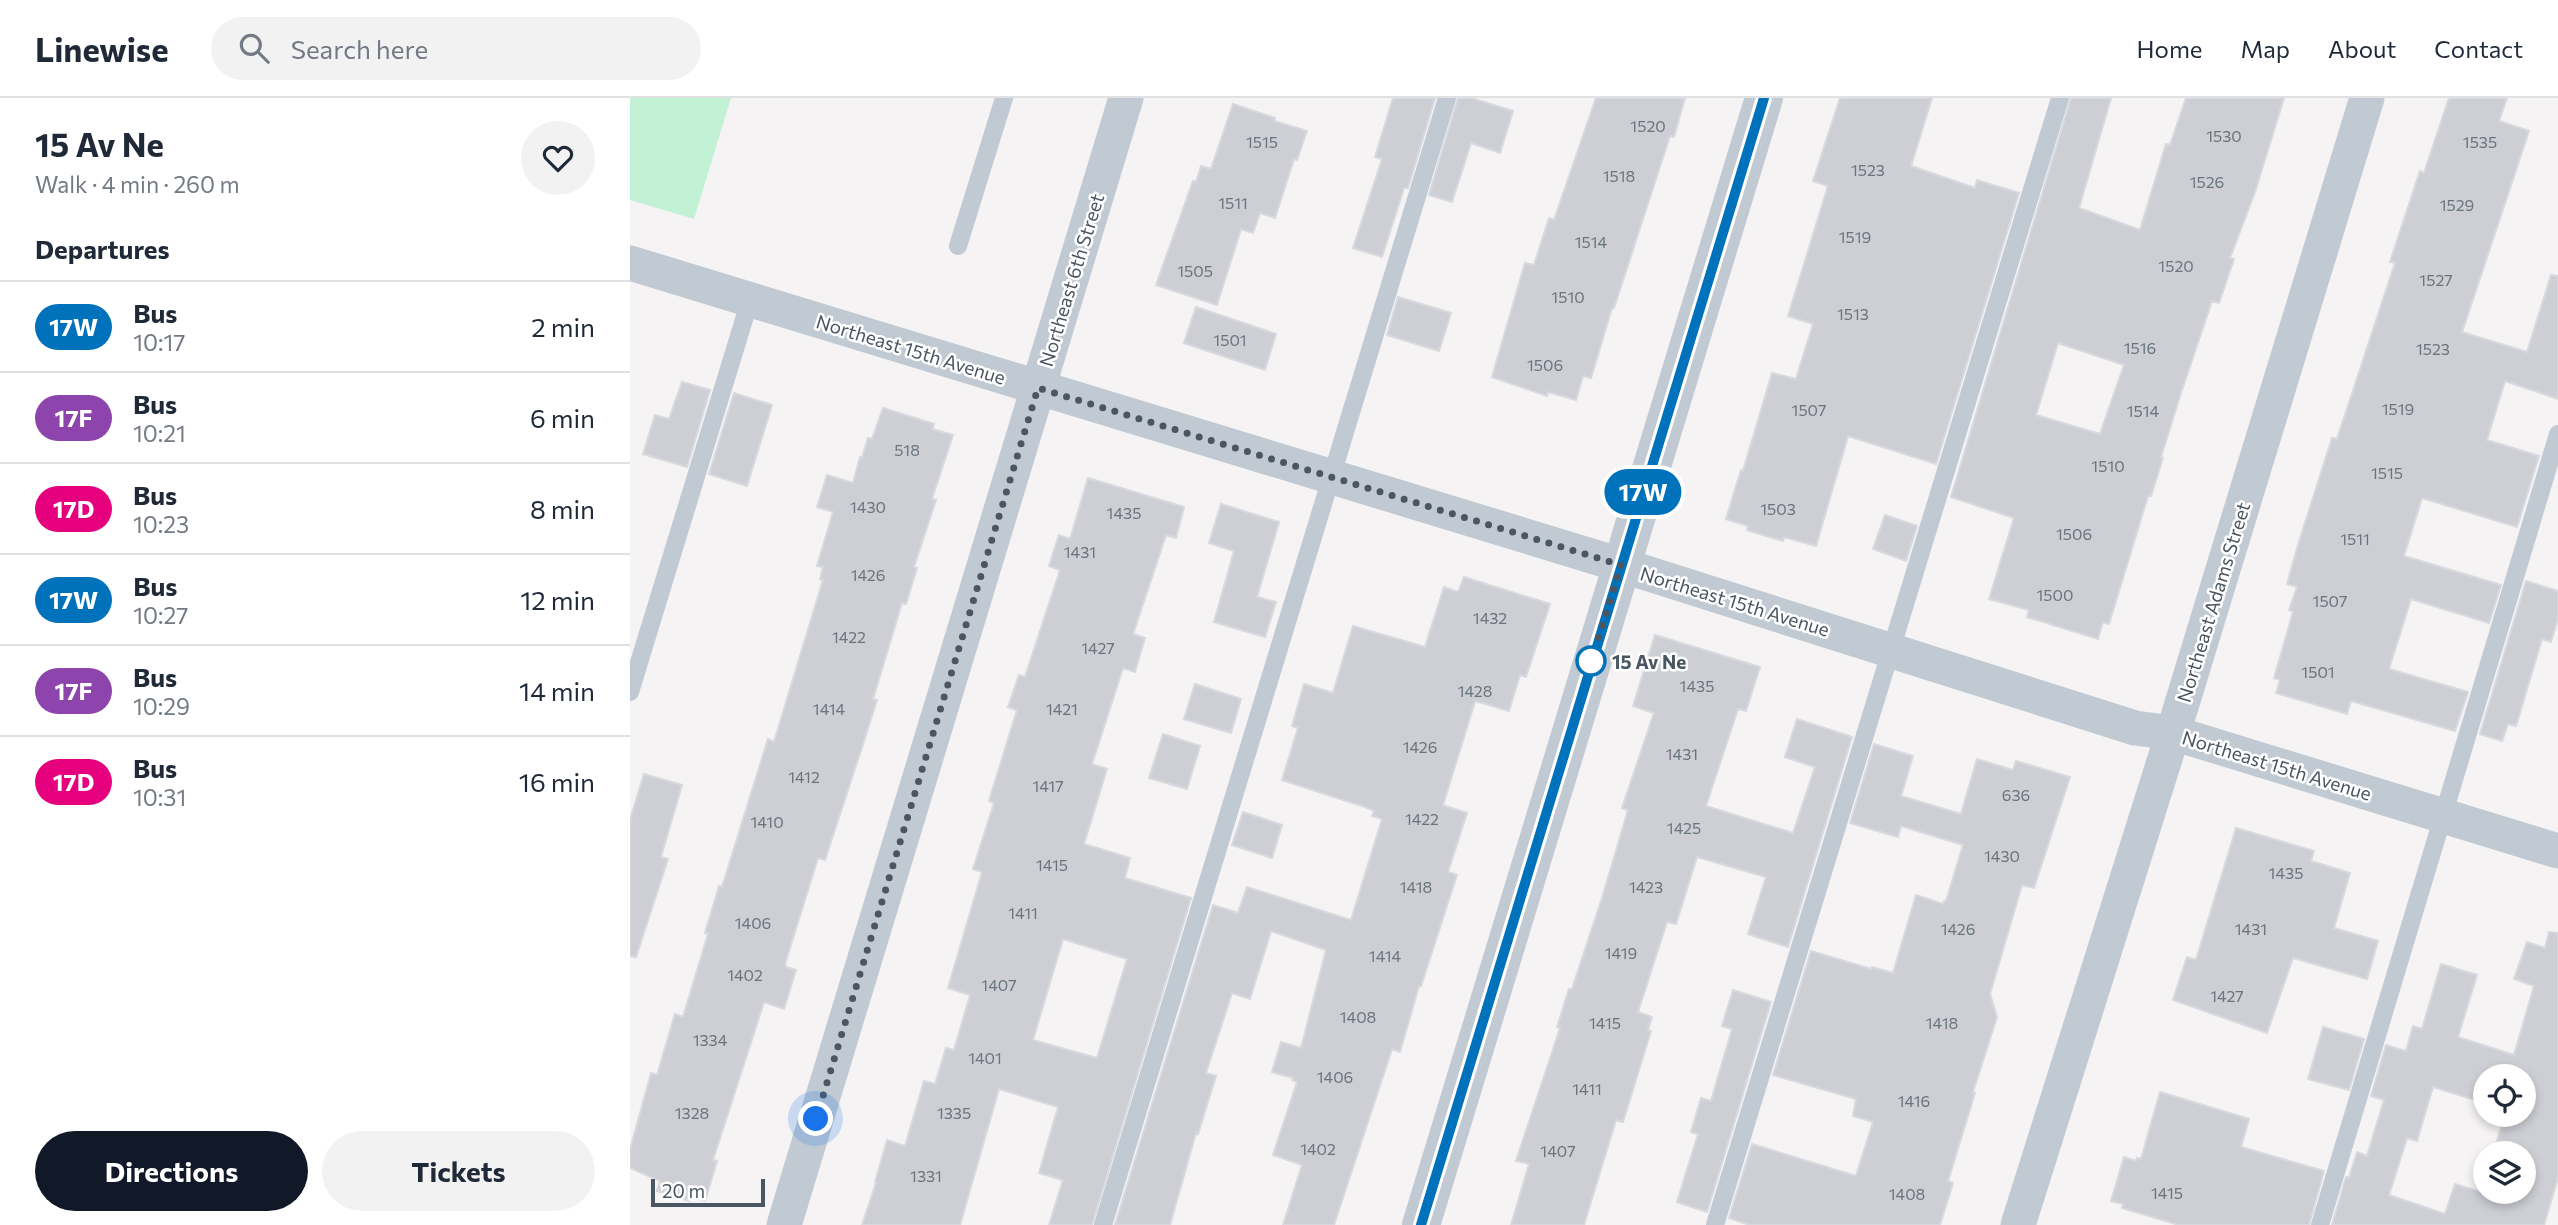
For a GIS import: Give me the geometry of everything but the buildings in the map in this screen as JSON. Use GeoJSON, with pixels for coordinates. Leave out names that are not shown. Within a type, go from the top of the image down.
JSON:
{"type":"FeatureCollection","features":[{"type":"Feature","properties":{"kind":"street","name":"Northeast 6th Street"},"geometry":{"type":"LineString","coordinates":[[784,1225],[1126,98]]}},
{"type":"Feature","properties":{"kind":"street"},"geometry":{"type":"LineString","coordinates":[[1421,1225],[1764,98]]}},
{"type":"Feature","properties":{"kind":"street","name":"Northeast Adams Street"},"geometry":{"type":"LineString","coordinates":[[2018,1225],[2173,733],[2367,98]]}},
{"type":"Feature","properties":{"kind":"street","name":"Northeast 15th Avenue"},"geometry":{"type":"LineString","coordinates":[[630,263],[1621,565],[2135,728],[2173,733],[2558,851]]}},
{"type":"Feature","properties":{"kind":"lane"},"geometry":{"type":"LineString","coordinates":[[958,246],[1004,98]]}},
{"type":"Feature","properties":{"kind":"lane"},"geometry":{"type":"LineString","coordinates":[[1103,1225],[1447,98]]}},
{"type":"Feature","properties":{"kind":"lane"},"geometry":{"type":"LineString","coordinates":[[1715,1225],[2060,98]]}},
{"type":"Feature","properties":{"kind":"lane"},"geometry":{"type":"LineString","coordinates":[[630,692],[750,300]]}},
{"type":"Feature","properties":{"kind":"lane"},"geometry":{"type":"LineString","coordinates":[[2320,1225],[2558,434]]}},
{"type":"Feature","properties":{"kind":"green space"},"geometry":{"type":"Polygon","coordinates":[[[630,98],[731,98],[694,219],[630,200],[630,98]]]}},
{"type":"Feature","properties":{"kind":"bus line","name":"17W"},"geometry":{"type":"LineString","coordinates":[[1421,1225],[1764,98]]}},
{"type":"Feature","properties":{"kind":"place","name":"15 Av Ne"},"geometry":{"type":"Point","coordinates":[1591,661]}},
{"type":"Feature","properties":{"kind":"route"},"geometry":{"type":"LineString","coordinates":[[816,1119],[1038,388],[1621,565],[1591,661]]}}]}
